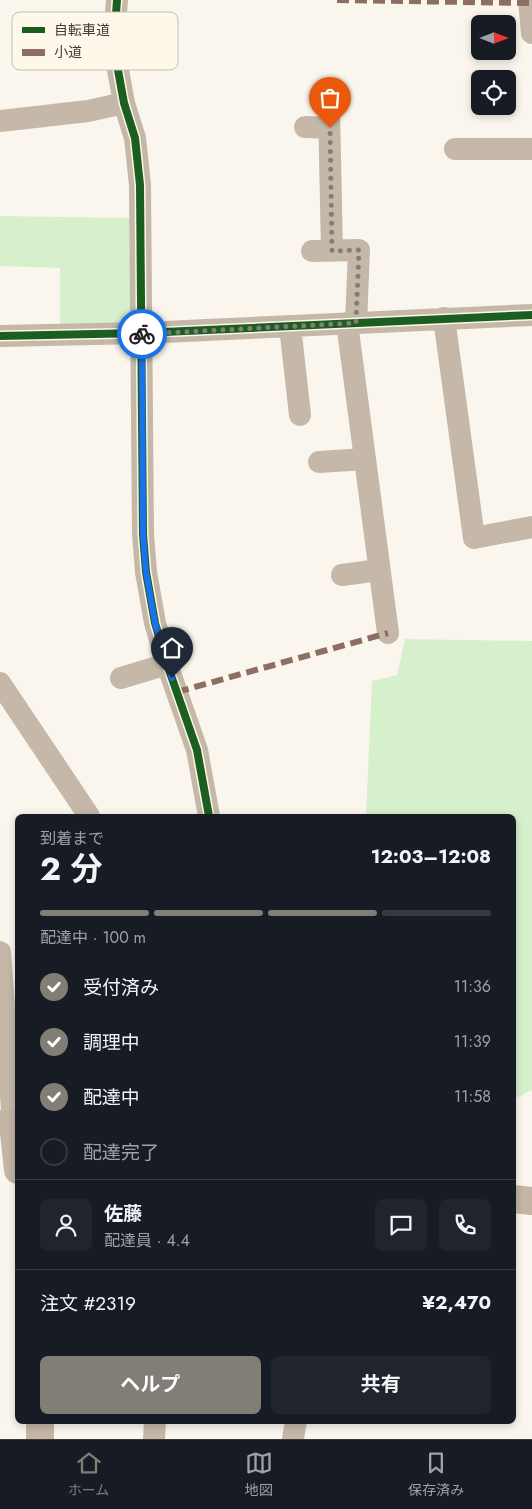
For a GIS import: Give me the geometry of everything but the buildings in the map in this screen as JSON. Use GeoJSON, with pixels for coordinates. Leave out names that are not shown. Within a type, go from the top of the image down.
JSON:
{"type":"FeatureCollection","features":[{"type":"Feature","properties":{"kind":"main road"},"geometry":{"type":"LineString","coordinates":[[10,1123],[15,1152]]}},
{"type":"Feature","properties":{"kind":"main road"},"geometry":{"type":"LineString","coordinates":[[516,1199],[532,1201]]}},
{"type":"Feature","properties":{"kind":"main road"},"geometry":{"type":"LineString","coordinates":[[40,1424],[40,1439]]}},
{"type":"Feature","properties":{"kind":"street"},"geometry":{"type":"LineString","coordinates":[[529,0],[532,33]]}},
{"type":"Feature","properties":{"kind":"street"},"geometry":{"type":"LineString","coordinates":[[118,70],[124,102],[135,138],[140,186],[143,534],[146,572],[155,623],[197,750],[209,814]]}},
{"type":"Feature","properties":{"kind":"street"},"geometry":{"type":"LineString","coordinates":[[0,121],[88,111],[124,102]]}},
{"type":"Feature","properties":{"kind":"street"},"geometry":{"type":"LineString","coordinates":[[305,127],[329,119],[322,251],[359,250],[352,323],[364,459],[388,633]]}},
{"type":"Feature","properties":{"kind":"street"},"geometry":{"type":"LineString","coordinates":[[455,149],[532,149]]}},
{"type":"Feature","properties":{"kind":"street"},"geometry":{"type":"LineString","coordinates":[[0,336],[142,334],[532,315]]}},
{"type":"Feature","properties":{"kind":"street"},"geometry":{"type":"LineString","coordinates":[[444,318],[474,538],[532,527]]}},
{"type":"Feature","properties":{"kind":"street"},"geometry":{"type":"LineString","coordinates":[[290,326],[300,415]]}},
{"type":"Feature","properties":{"kind":"street"},"geometry":{"type":"LineString","coordinates":[[318,462],[364,459]]}},
{"type":"Feature","properties":{"kind":"street"},"geometry":{"type":"LineString","coordinates":[[342,575],[379,570]]}},
{"type":"Feature","properties":{"kind":"street"},"geometry":{"type":"LineString","coordinates":[[121,678],[167,664]]}},
{"type":"Feature","properties":{"kind":"street"},"geometry":{"type":"LineString","coordinates":[[0,682],[88,814]]}},
{"type":"Feature","properties":{"kind":"street"},"geometry":{"type":"LineString","coordinates":[[0,961],[10,1123]]}},
{"type":"Feature","properties":{"kind":"street"},"geometry":{"type":"LineString","coordinates":[[154,1439],[155,1424]]}},
{"type":"Feature","properties":{"kind":"street"},"geometry":{"type":"LineString","coordinates":[[293,1439],[296,1424]]}},
{"type":"Feature","properties":{"kind":"green space"},"geometry":{"type":"Polygon","coordinates":[[[0,216],[130,218],[130,323],[60,326],[60,268],[0,266],[0,216]]]}},
{"type":"Feature","properties":{"kind":"green space"},"geometry":{"type":"Polygon","coordinates":[[[405,639],[532,641],[532,1090],[516,1098],[516,814],[366,814],[372,681],[397,675],[405,639]]]}},
{"type":"Feature","properties":{"kind":"marked path"},"geometry":{"type":"LineString","coordinates":[[337,0],[529,3]]}},
{"type":"Feature","properties":{"kind":"marked path"},"geometry":{"type":"LineString","coordinates":[[177,692],[388,633]]}},
{"type":"Feature","properties":{"kind":"cycle path"},"geometry":{"type":"LineString","coordinates":[[116,12],[117,0]]}},
{"type":"Feature","properties":{"kind":"cycle path"},"geometry":{"type":"LineString","coordinates":[[118,70],[124,103],[135,138],[140,185],[143,534],[146,572],[155,623],[197,750],[209,814]]}},
{"type":"Feature","properties":{"kind":"cycle path"},"geometry":{"type":"LineString","coordinates":[[0,336],[142,333],[532,315]]}},
{"type":"Feature","properties":{"kind":"way so far"},"geometry":{"type":"LineString","coordinates":[[142,334],[356,323],[359,250],[332,251],[330,128]]}},
{"type":"Feature","properties":{"kind":"route"},"geometry":{"type":"LineString","coordinates":[[142,334],[143,534],[146,572],[155,623],[172,678]]}}]}
